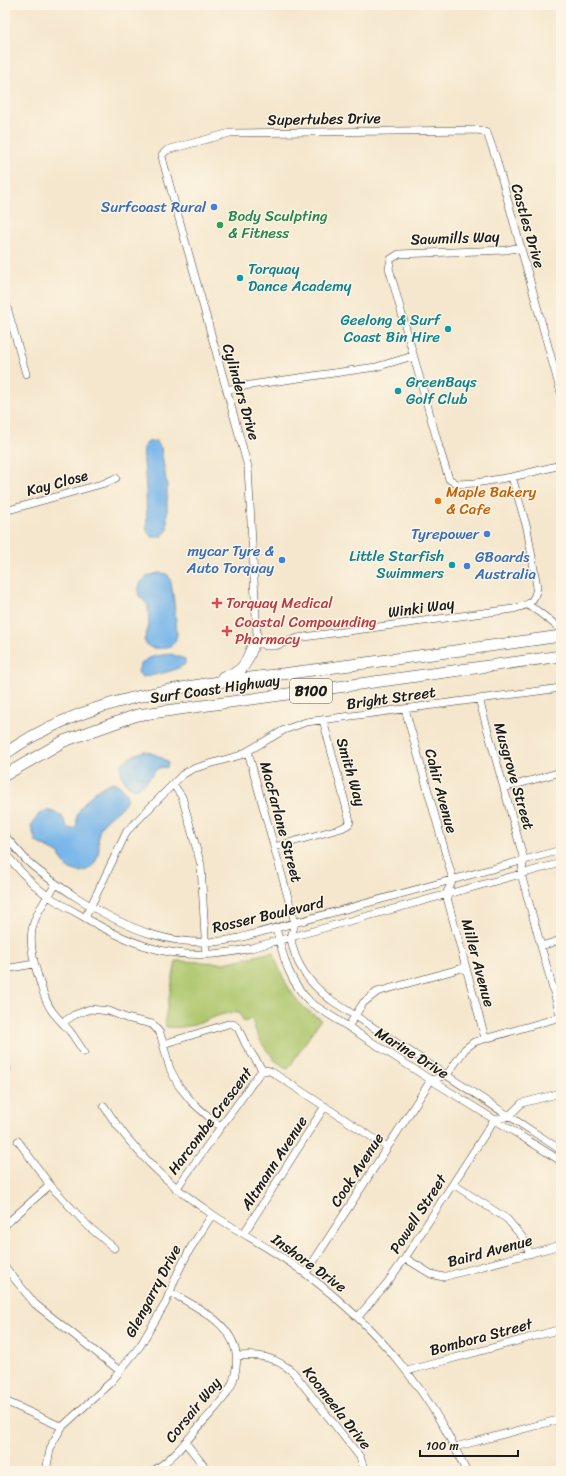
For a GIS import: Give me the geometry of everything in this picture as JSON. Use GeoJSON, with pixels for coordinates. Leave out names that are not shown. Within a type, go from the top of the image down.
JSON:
{"type":"FeatureCollection","features":[{"type":"Feature","properties":{"kind":"main road","name":"Surf Coast Highway"},"geometry":{"type":"LineString","coordinates":[[5,754],[36,734],[96,708],[150,693],[561,636]]}},
{"type":"Feature","properties":{"kind":"main road"},"geometry":{"type":"LineString","coordinates":[[175,689],[187,683],[228,676],[235,673],[241,669],[256,645]]}},
{"type":"Feature","properties":{"kind":"main road","name":"Surf Coast Highway"},"geometry":{"type":"LineString","coordinates":[[5,775],[64,741],[137,715],[561,656]]}},
{"type":"Feature","properties":{"kind":"street","name":"Supertubes Drive"},"geometry":{"type":"LineString","coordinates":[[162,155],[167,150],[230,133],[480,130],[487,133],[489,136]]}},
{"type":"Feature","properties":{"kind":"street","name":"Castles Drive"},"geometry":{"type":"LineString","coordinates":[[489,136],[561,393]]}},
{"type":"Feature","properties":{"kind":"street","name":"Cylinders Drive"},"geometry":{"type":"LineString","coordinates":[[162,155],[248,467],[257,635],[256,645]]}},
{"type":"Feature","properties":{"kind":"street","name":"Sawmills Way"},"geometry":{"type":"LineString","coordinates":[[413,356],[389,268],[391,259],[399,254],[506,250],[521,247]]}},
{"type":"Feature","properties":{"kind":"street"},"geometry":{"type":"LineString","coordinates":[[5,300],[26,374]]}},
{"type":"Feature","properties":{"kind":"street"},"geometry":{"type":"LineString","coordinates":[[227,390],[243,386],[376,367],[413,356],[449,479],[457,484],[475,483],[512,477],[561,465]]}},
{"type":"Feature","properties":{"kind":"street"},"geometry":{"type":"LineString","coordinates":[[512,477],[527,528],[537,587],[536,595],[527,605],[561,629]]}},
{"type":"Feature","properties":{"kind":"street","name":"Kay Close"},"geometry":{"type":"LineString","coordinates":[[5,510],[104,483],[116,478]]}},
{"type":"Feature","properties":{"kind":"street","name":"Winki Way"},"geometry":{"type":"LineString","coordinates":[[256,645],[275,646],[305,637],[513,609],[527,605]]}},
{"type":"Feature","properties":{"kind":"street","name":"Bright Street"},"geometry":{"type":"LineString","coordinates":[[85,918],[127,831],[182,775],[192,769],[248,752],[292,727],[306,722],[561,688]]}},
{"type":"Feature","properties":{"kind":"street","name":"Musgrove Street"},"geometry":{"type":"LineString","coordinates":[[479,699],[524,860]]}},
{"type":"Feature","properties":{"kind":"street","name":"Cahir Avenue"},"geometry":{"type":"LineString","coordinates":[[405,709],[452,880]]}},
{"type":"Feature","properties":{"kind":"street","name":"Smith Way"},"geometry":{"type":"LineString","coordinates":[[274,847],[342,828],[349,824],[350,816],[323,720]]}},
{"type":"Feature","properties":{"kind":"street","name":"MacFarlane Street"},"geometry":{"type":"LineString","coordinates":[[248,752],[295,923]]}},
{"type":"Feature","properties":{"kind":"street"},"geometry":{"type":"LineString","coordinates":[[504,788],[561,772]]}},
{"type":"Feature","properties":{"kind":"street"},"geometry":{"type":"LineString","coordinates":[[173,784],[182,797],[201,865],[203,876],[204,942],[206,955]]}},
{"type":"Feature","properties":{"kind":"street","name":"Rosser Boulevard"},"geometry":{"type":"LineString","coordinates":[[5,836],[28,861],[56,885],[127,926],[172,940],[204,942],[228,941],[561,850]]}},
{"type":"Feature","properties":{"kind":"street","name":"Rosser Boulevard"},"geometry":{"type":"LineString","coordinates":[[5,853],[20,871],[48,896],[116,935],[148,947],[177,953],[206,955],[238,951],[279,941],[561,863]]}},
{"type":"Feature","properties":{"kind":"street"},"geometry":{"type":"LineString","coordinates":[[431,1080],[447,1075],[465,1049],[474,1042],[561,1017],[521,874],[524,860]]}},
{"type":"Feature","properties":{"kind":"street"},"geometry":{"type":"LineString","coordinates":[[446,894],[452,880]]}},
{"type":"Feature","properties":{"kind":"street"},"geometry":{"type":"LineString","coordinates":[[56,885],[35,919],[31,938],[31,954],[51,1009],[71,1033],[84,1052]]}},
{"type":"Feature","properties":{"kind":"street","name":"Miller Avenue"},"geometry":{"type":"LineString","coordinates":[[446,894],[485,1038]]}},
{"type":"Feature","properties":{"kind":"street"},"geometry":{"type":"LineString","coordinates":[[291,937],[295,923]]}},
{"type":"Feature","properties":{"kind":"street","name":"Marine Drive"},"geometry":{"type":"LineString","coordinates":[[276,928],[289,975],[302,994],[317,1008],[561,1161]]}},
{"type":"Feature","properties":{"kind":"street","name":"Marine Drive"},"geometry":{"type":"LineString","coordinates":[[291,937],[300,967],[313,986],[355,1016],[510,1116],[561,1151]]}},
{"type":"Feature","properties":{"kind":"street"},"geometry":{"type":"LineString","coordinates":[[541,946],[561,940]]}},
{"type":"Feature","properties":{"kind":"street"},"geometry":{"type":"LineString","coordinates":[[5,969],[34,964]]}},
{"type":"Feature","properties":{"kind":"street"},"geometry":{"type":"LineString","coordinates":[[348,1027],[367,998],[377,992],[466,967]]}},
{"type":"Feature","properties":{"kind":"street"},"geometry":{"type":"LineString","coordinates":[[62,1023],[74,1015],[90,1009],[110,1011],[126,1018],[152,1024],[160,1033],[170,1069],[179,1086],[192,1102],[220,1127]]}},
{"type":"Feature","properties":{"kind":"street"},"geometry":{"type":"LineString","coordinates":[[163,1044],[228,1024],[233,1024],[238,1028],[249,1051],[263,1071]]}},
{"type":"Feature","properties":{"kind":"street","name":"Harcombe Crescent"},"geometry":{"type":"LineString","coordinates":[[176,1189],[259,1074],[263,1071],[270,1071],[387,1147]]}},
{"type":"Feature","properties":{"kind":"street","name":"Cook Avenue"},"geometry":{"type":"LineString","coordinates":[[306,1273],[431,1080]]}},
{"type":"Feature","properties":{"kind":"street"},"geometry":{"type":"LineString","coordinates":[[494,1120],[510,1116],[522,1104],[561,1093]]}},
{"type":"Feature","properties":{"kind":"street","name":"Inshore Drive"},"geometry":{"type":"LineString","coordinates":[[104,1106],[128,1140],[163,1178],[176,1189],[212,1214],[306,1273],[379,1337],[407,1371],[438,1416],[466,1471]]}},
{"type":"Feature","properties":{"kind":"street","name":"Altmann Avenue"},"geometry":{"type":"LineString","coordinates":[[244,1233],[325,1106]]}},
{"type":"Feature","properties":{"kind":"street","name":"Powell Street"},"geometry":{"type":"LineString","coordinates":[[358,1317],[390,1279],[405,1258],[494,1120]]}},
{"type":"Feature","properties":{"kind":"street"},"geometry":{"type":"LineString","coordinates":[[18,1141],[50,1185],[88,1226],[114,1248]]}},
{"type":"Feature","properties":{"kind":"street"},"geometry":{"type":"LineString","coordinates":[[453,1184],[510,1222],[523,1238],[530,1254]]}},
{"type":"Feature","properties":{"kind":"street"},"geometry":{"type":"LineString","coordinates":[[5,1225],[50,1185]]}},
{"type":"Feature","properties":{"kind":"street","name":"Glengarry Drive"},"geometry":{"type":"LineString","coordinates":[[46,1471],[53,1442],[62,1427],[97,1396],[140,1346],[170,1292],[183,1261],[212,1214]]}},
{"type":"Feature","properties":{"kind":"street","name":"Baird Avenue"},"geometry":{"type":"LineString","coordinates":[[405,1258],[431,1274],[443,1277],[561,1245]]}},
{"type":"Feature","properties":{"kind":"street"},"geometry":{"type":"LineString","coordinates":[[5,1267],[35,1304],[120,1371]]}},
{"type":"Feature","properties":{"kind":"street","name":"Corsair Way"},"geometry":{"type":"LineString","coordinates":[[153,1471],[167,1460],[185,1442],[225,1397],[230,1390],[235,1373],[236,1356],[230,1338],[219,1323],[202,1310],[170,1292]]}},
{"type":"Feature","properties":{"kind":"street","name":"Bombora Street"},"geometry":{"type":"LineString","coordinates":[[407,1371],[561,1329]]}},
{"type":"Feature","properties":{"kind":"street","name":"Koomeela Drive"},"geometry":{"type":"LineString","coordinates":[[236,1356],[252,1354],[265,1356],[293,1372],[360,1457],[366,1471]]}},
{"type":"Feature","properties":{"kind":"street"},"geometry":{"type":"LineString","coordinates":[[5,1401],[62,1427]]}},
{"type":"Feature","properties":{"kind":"street"},"geometry":{"type":"LineString","coordinates":[[455,1447],[561,1419]]}},
{"type":"Feature","properties":{"kind":"street"},"geometry":{"type":"LineString","coordinates":[[185,1442],[208,1471]]}},
{"type":"Feature","properties":{"kind":"green space"},"geometry":{"type":"Polygon","coordinates":[[[273,952],[280,972],[296,999],[303,1007],[321,1019],[288,1069],[274,1060],[263,1045],[255,1030],[252,1019],[244,1022],[239,1013],[227,1013],[194,1025],[166,1027],[165,1019],[176,961],[224,963],[273,952]]]}},
{"type":"Feature","properties":{"kind":"water"},"geometry":{"type":"Polygon","coordinates":[[[156,441],[161,448],[167,486],[167,531],[161,537],[152,537],[147,531],[143,447],[148,442],[156,441]]]}},
{"type":"Feature","properties":{"kind":"water"},"geometry":{"type":"Polygon","coordinates":[[[159,573],[167,574],[170,579],[173,593],[177,634],[175,642],[169,647],[165,648],[148,646],[144,640],[149,626],[148,605],[139,596],[138,590],[141,582],[147,576],[159,573]]]}},
{"type":"Feature","properties":{"kind":"water"},"geometry":{"type":"Polygon","coordinates":[[[171,654],[185,659],[185,664],[170,671],[142,677],[138,672],[142,663],[146,660],[155,656],[171,654]]]}},
{"type":"Feature","properties":{"kind":"water"},"geometry":{"type":"Polygon","coordinates":[[[144,751],[161,757],[168,763],[167,767],[158,768],[144,784],[136,789],[132,788],[128,786],[122,776],[121,764],[134,755],[144,751]]]}},
{"type":"Feature","properties":{"kind":"water"},"geometry":{"type":"Polygon","coordinates":[[[114,782],[121,787],[127,798],[125,804],[102,825],[98,836],[99,850],[97,857],[94,864],[89,869],[79,872],[67,868],[58,853],[36,842],[31,826],[39,814],[47,810],[61,815],[68,828],[73,829],[77,826],[78,813],[89,798],[98,790],[114,782]]]}},
{"type":"Feature","properties":{"kind":"place","name":"Surfcoast Rural"},"geometry":{"type":"Point","coordinates":[214,207]}},
{"type":"Feature","properties":{"kind":"place","name":"Body Sculpting & Fitness"},"geometry":{"type":"Point","coordinates":[220,225]}},
{"type":"Feature","properties":{"kind":"place","name":"Torquay Dance Academy"},"geometry":{"type":"Point","coordinates":[240,278]}},
{"type":"Feature","properties":{"kind":"place","name":"Geelong & Surf Coast Bin Hire"},"geometry":{"type":"Point","coordinates":[448,329]}},
{"type":"Feature","properties":{"kind":"place","name":"GreenBays Golf Club"},"geometry":{"type":"Point","coordinates":[398,391]}},
{"type":"Feature","properties":{"kind":"place","name":"Maple Bakery & Cafe"},"geometry":{"type":"Point","coordinates":[438,501]}},
{"type":"Feature","properties":{"kind":"place","name":"Tyrepower"},"geometry":{"type":"Point","coordinates":[487,534]}},
{"type":"Feature","properties":{"kind":"place","name":"mycar Tyre & Auto Torquay"},"geometry":{"type":"Point","coordinates":[282,560]}},
{"type":"Feature","properties":{"kind":"place","name":"Little Starfish Swimmers"},"geometry":{"type":"Point","coordinates":[452,565]}},
{"type":"Feature","properties":{"kind":"place","name":"GBoards Australia"},"geometry":{"type":"Point","coordinates":[467,566]}},
{"type":"Feature","properties":{"kind":"place","name":"Torquay Medical"},"geometry":{"type":"Point","coordinates":[217,603]}},
{"type":"Feature","properties":{"kind":"place","name":"Coastal Compounding Pharmacy"},"geometry":{"type":"Point","coordinates":[227,631]}}]}
